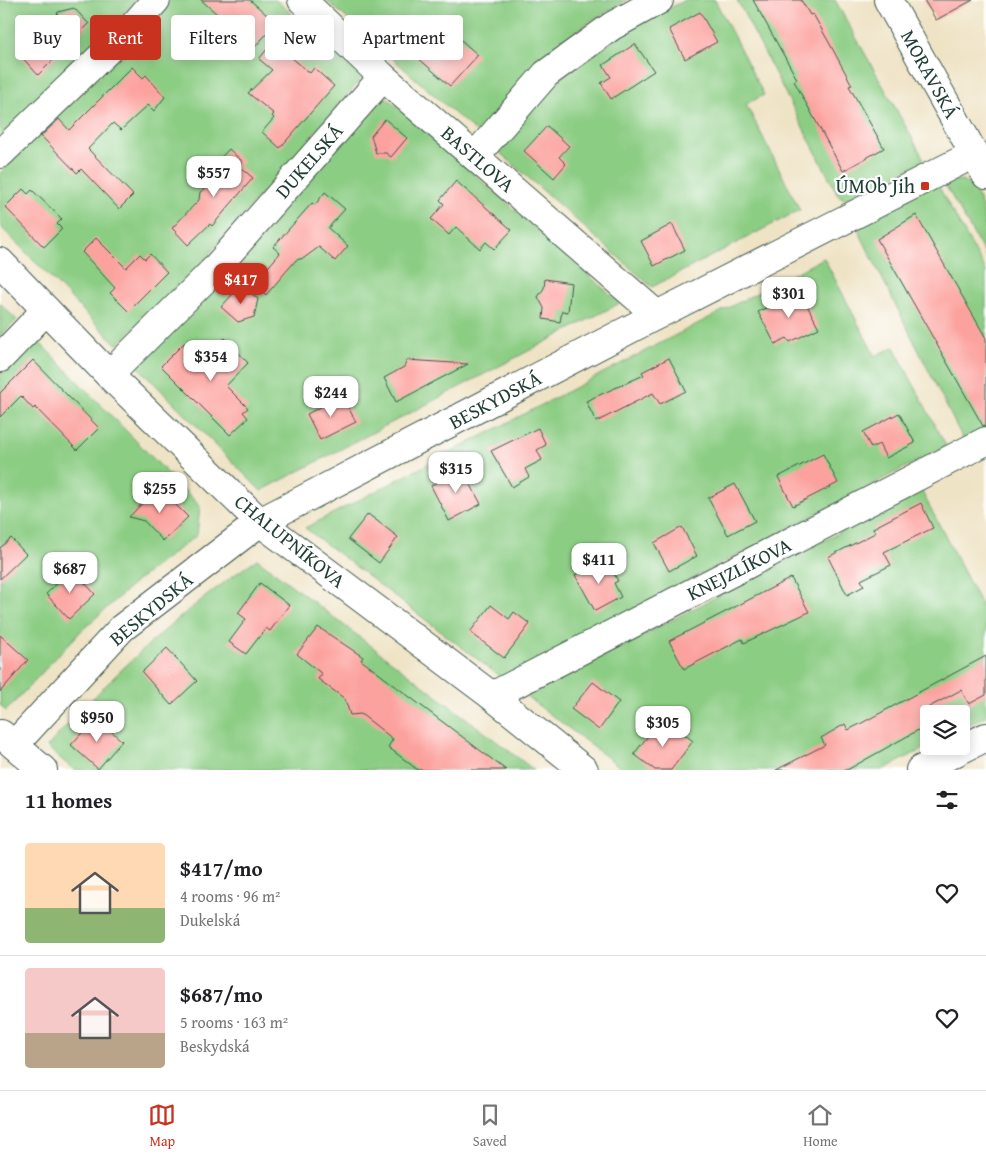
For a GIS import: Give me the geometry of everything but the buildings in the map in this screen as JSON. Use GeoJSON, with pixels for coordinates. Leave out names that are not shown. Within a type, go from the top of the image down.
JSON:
{"type":"FeatureCollection","features":[{"type":"Feature","properties":{"kind":"street"},"geometry":{"type":"LineString","coordinates":[[0,154],[134,25],[156,0]]}},
{"type":"Feature","properties":{"kind":"street","name":"BASTLOVA"},"geometry":{"type":"LineString","coordinates":[[302,0],[383,76],[658,315]]}},
{"type":"Feature","properties":{"kind":"street"},"geometry":{"type":"LineString","coordinates":[[475,156],[546,74],[612,26],[659,0]]}},
{"type":"Feature","properties":{"kind":"street","name":"MORAVSKÁ"},"geometry":{"type":"LineString","coordinates":[[888,0],[980,164]]}},
{"type":"Feature","properties":{"kind":"street","name":"DUKELSKÁ"},"geometry":{"type":"LineString","coordinates":[[110,375],[212,272],[383,76]]}},
{"type":"Feature","properties":{"kind":"street","name":"BESKYDSKÁ"},"geometry":{"type":"LineString","coordinates":[[7,739],[122,628],[260,522],[658,315],[980,164]]}},
{"type":"Feature","properties":{"kind":"street","name":"CHALUPNÍKOVA"},"geometry":{"type":"LineString","coordinates":[[0,262],[110,375],[260,522],[492,696],[584,770]]}},
{"type":"Feature","properties":{"kind":"street"},"geometry":{"type":"LineString","coordinates":[[0,358],[46,310]]}},
{"type":"Feature","properties":{"kind":"street","name":"KNEJZLÍKOVA"},"geometry":{"type":"LineString","coordinates":[[492,696],[986,441]]}},
{"type":"Feature","properties":{"kind":"street"},"geometry":{"type":"LineString","coordinates":[[920,770],[986,737]]}},
{"type":"Feature","properties":{"kind":"street"},"geometry":{"type":"LineString","coordinates":[[7,739],[42,770]]}},
{"type":"Feature","properties":{"kind":"green space"},"geometry":{"type":"Polygon","coordinates":[[[0,0],[136,0],[121,15],[90,15],[90,46],[80,56],[80,15],[15,15],[15,60],[76,60],[0,136],[0,0]]]}},
{"type":"Feature","properties":{"kind":"green space"},"geometry":{"type":"Polygon","coordinates":[[[171,0],[276,0],[293,15],[265,15],[265,60],[334,60],[334,51],[363,77],[202,262],[117,345],[0,226],[0,173],[115,60],[161,60],[161,15],[158,15],[171,0]]]}},
{"type":"Feature","properties":{"kind":"green space"},"geometry":{"type":"Polygon","coordinates":[[[326,0],[627,0],[592,20],[546,54],[476,132],[394,60],[463,60],[463,15],[344,16],[326,0]]]}},
{"type":"Feature","properties":{"kind":"green space"},"geometry":{"type":"Polygon","coordinates":[[[685,0],[715,0],[764,95],[746,104],[800,210],[652,287],[496,149],[562,77],[628,30],[685,0]]]}},
{"type":"Feature","properties":{"kind":"green space"},"geometry":{"type":"Polygon","coordinates":[[[737,0],[835,0],[925,161],[855,197],[844,199],[838,195],[737,0]]]}},
{"type":"Feature","properties":{"kind":"green space"},"geometry":{"type":"Polygon","coordinates":[[[384,95],[620,303],[261,491],[136,365],[384,95]]]}},
{"type":"Feature","properties":{"kind":"green space"},"geometry":{"type":"Polygon","coordinates":[[[959,180],[968,184],[975,191],[983,210],[986,256],[943,181],[959,180]]]}},
{"type":"Feature","properties":{"kind":"green space"},"geometry":{"type":"Polygon","coordinates":[[[936,182],[986,271],[986,432],[965,443],[859,232],[860,225],[936,182]]]}},
{"type":"Feature","properties":{"kind":"green space"},"geometry":{"type":"Polygon","coordinates":[[[824,258],[875,356],[894,347],[946,446],[502,678],[305,528],[824,258]]]}},
{"type":"Feature","properties":{"kind":"green space"},"geometry":{"type":"Polygon","coordinates":[[[0,303],[17,320],[0,336],[0,303]]]}},
{"type":"Feature","properties":{"kind":"green space"},"geometry":{"type":"Polygon","coordinates":[[[36,339],[200,506],[197,535],[138,580],[81,631],[6,711],[0,705],[0,374],[36,339]]]}},
{"type":"Feature","properties":{"kind":"green space"},"geometry":{"type":"Polygon","coordinates":[[[921,490],[986,614],[986,716],[970,724],[970,705],[920,705],[920,751],[882,770],[624,770],[526,696],[921,490]]]}},
{"type":"Feature","properties":{"kind":"green space"},"geometry":{"type":"Polygon","coordinates":[[[257,559],[534,770],[74,770],[47,747],[96,695],[146,647],[200,601],[257,559]]]}},
{"type":"Feature","properties":{"kind":"place","name":"ÚMOb Jih"},"geometry":{"type":"Point","coordinates":[925,186]}}]}
